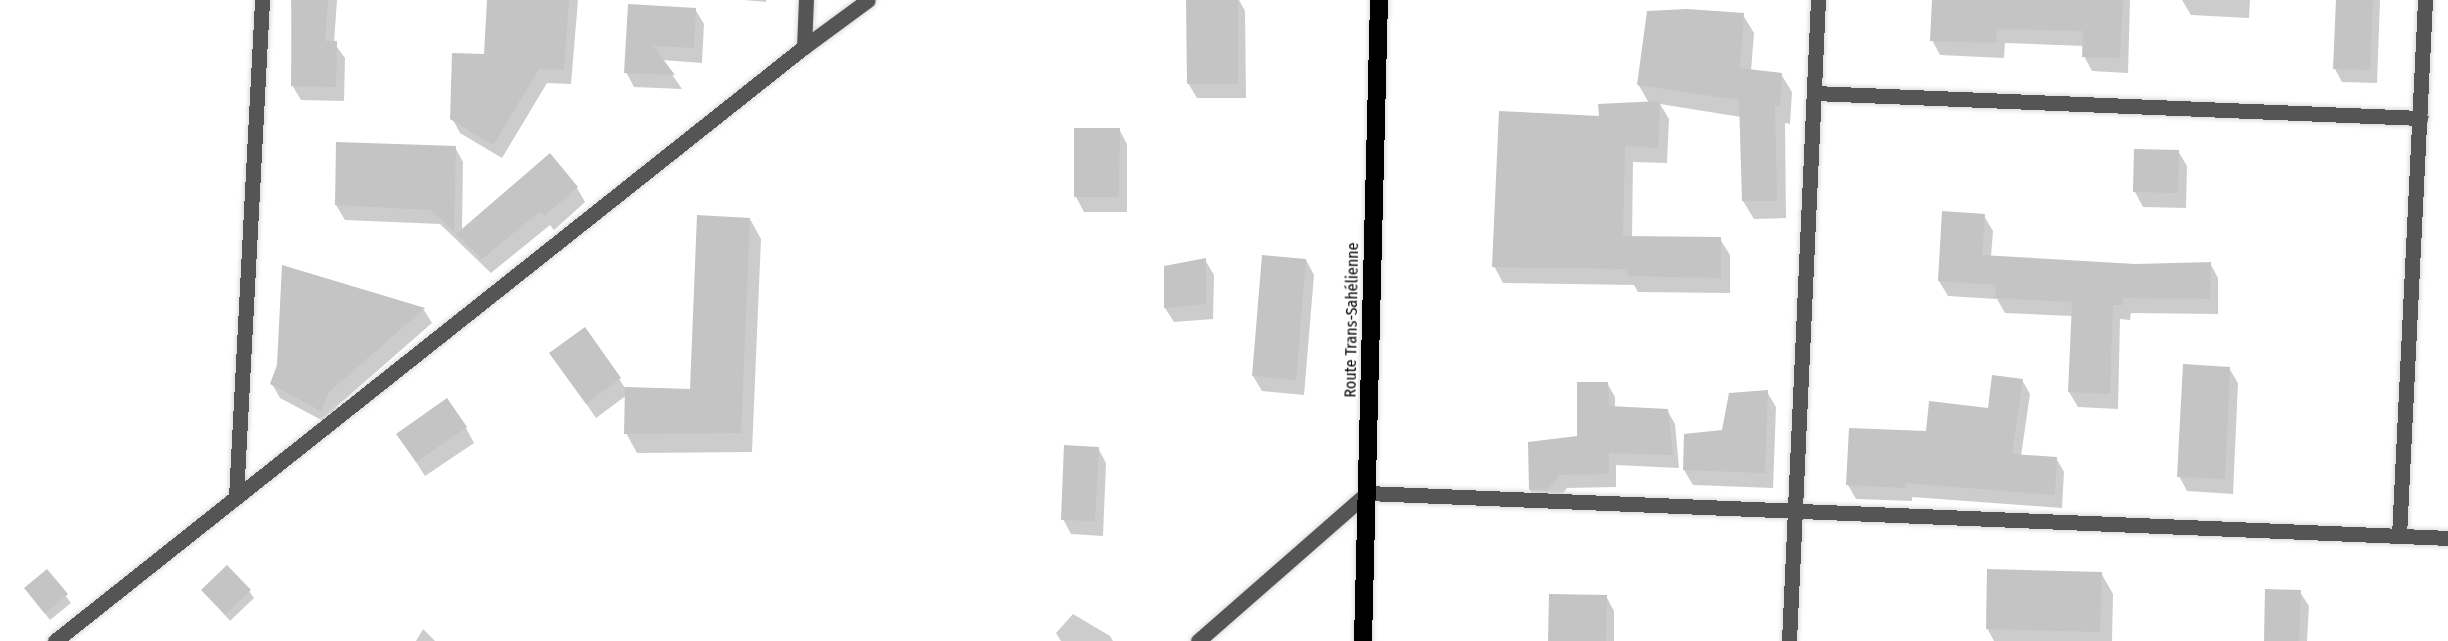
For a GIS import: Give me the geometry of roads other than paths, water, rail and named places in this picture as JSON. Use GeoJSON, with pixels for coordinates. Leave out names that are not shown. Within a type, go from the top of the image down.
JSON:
{"type":"FeatureCollection","features":[{"type":"Feature","properties":{"kind":"highway","name":"Route Trans-Sahélienne"},"geometry":{"type":"LineString","coordinates":[[1363,641],[1379,0]]}},
{"type":"Feature","properties":{"kind":"street"},"geometry":{"type":"LineString","coordinates":[[236,498],[262,0]]}},
{"type":"Feature","properties":{"kind":"street"},"geometry":{"type":"LineString","coordinates":[[804,47],[806,0]]}},
{"type":"Feature","properties":{"kind":"street"},"geometry":{"type":"LineString","coordinates":[[55,641],[804,47],[868,0]]}},
{"type":"Feature","properties":{"kind":"street"},"geometry":{"type":"LineString","coordinates":[[1789,641],[1818,0]]}},
{"type":"Feature","properties":{"kind":"street"},"geometry":{"type":"LineString","coordinates":[[2399,536],[2424,0]]}},
{"type":"Feature","properties":{"kind":"street"},"geometry":{"type":"LineString","coordinates":[[1814,93],[2420,118]]}},
{"type":"Feature","properties":{"kind":"street"},"geometry":{"type":"LineString","coordinates":[[1198,641],[1367,494],[2448,538]]}}]}
